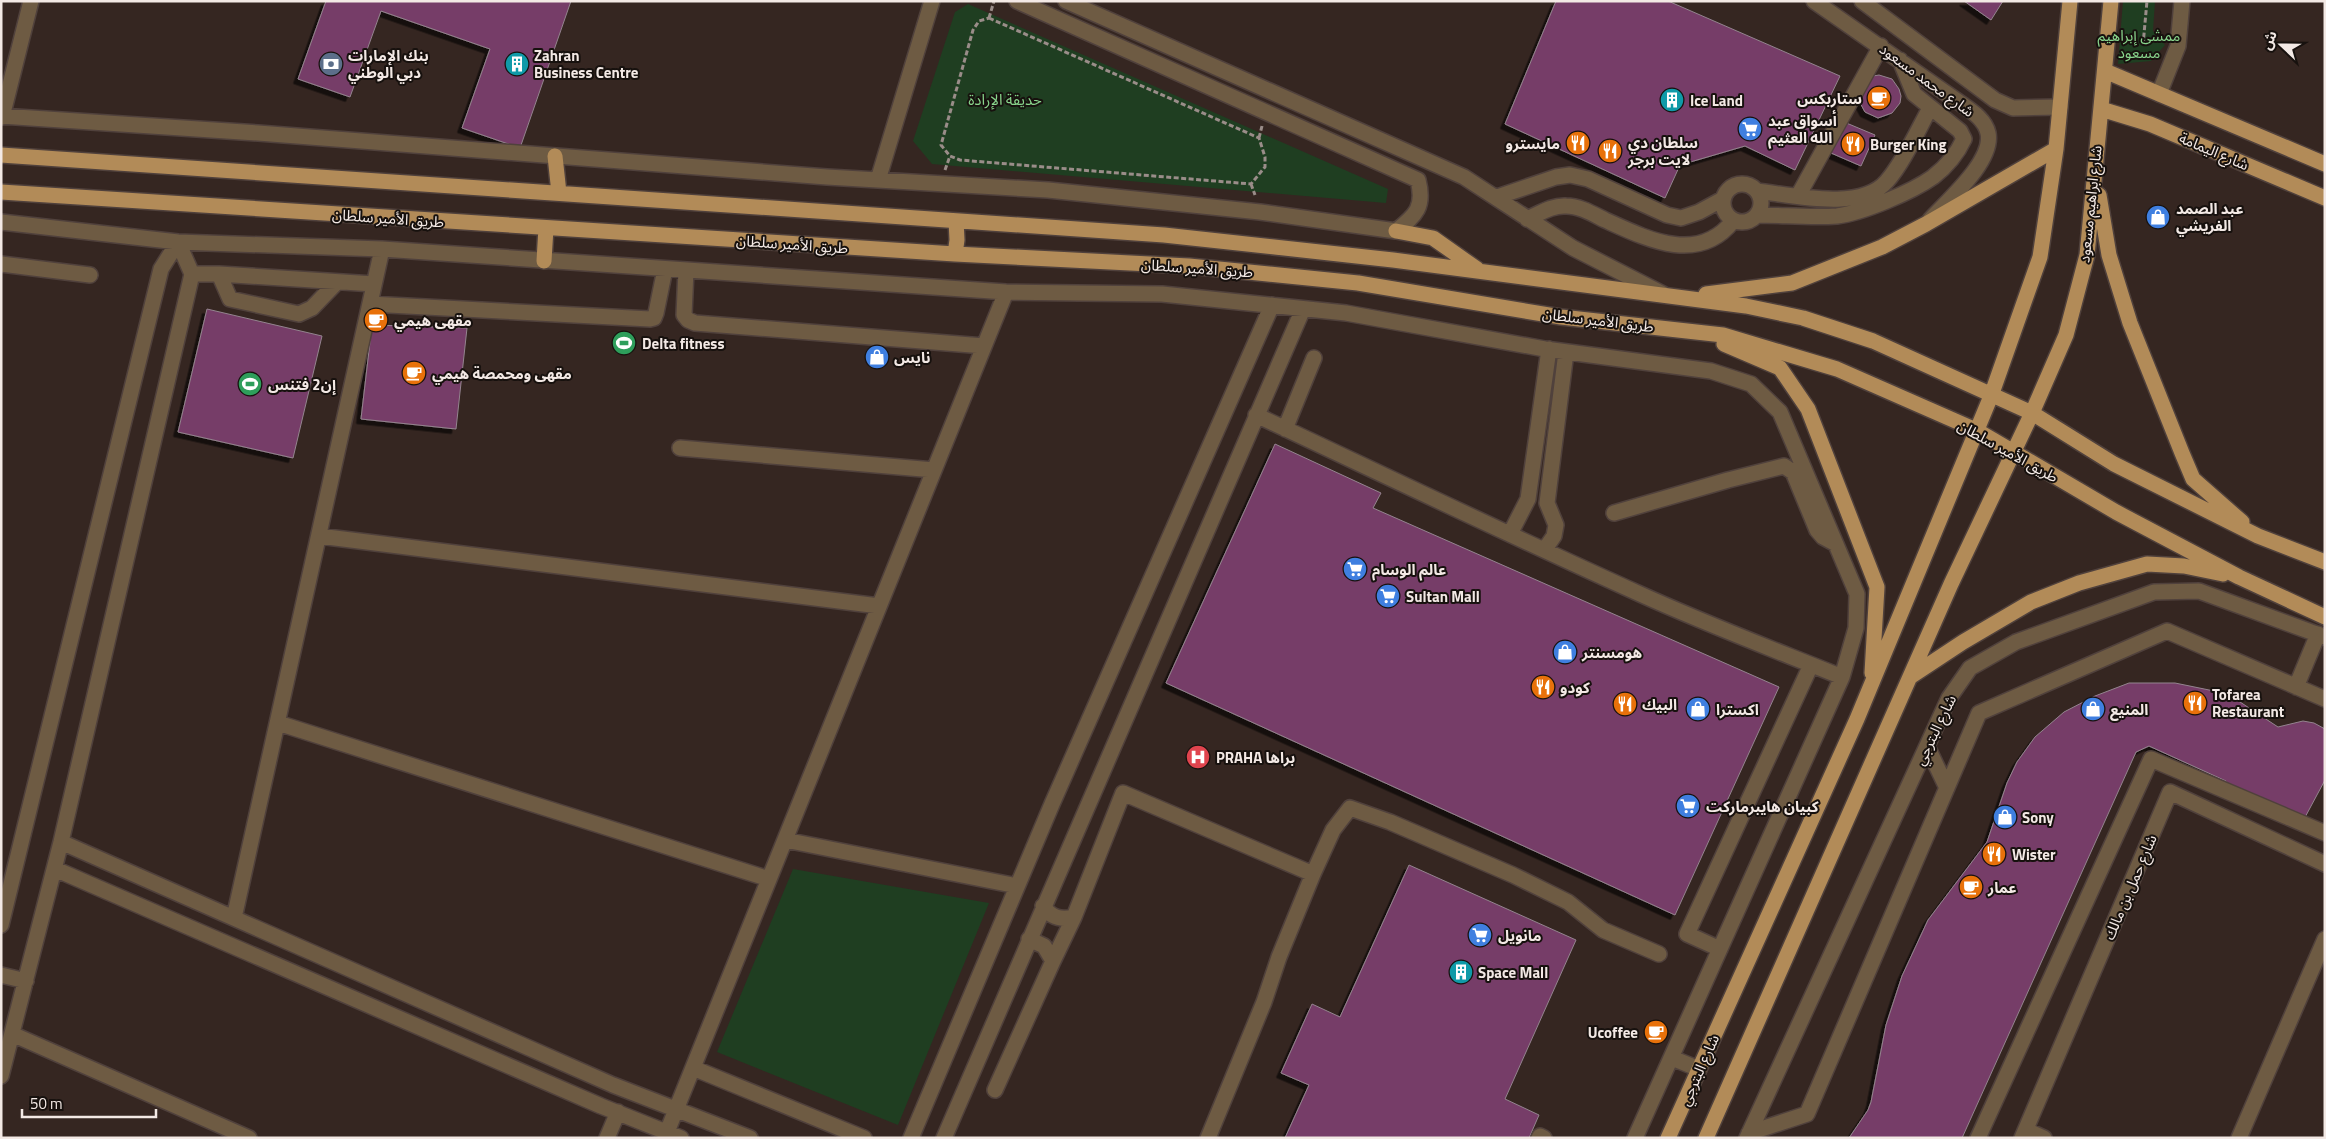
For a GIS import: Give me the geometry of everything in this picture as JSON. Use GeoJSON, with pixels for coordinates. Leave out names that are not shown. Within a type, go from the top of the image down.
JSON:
{"type":"FeatureCollection","features":[{"type":"Feature","properties":{"kind":"main road"},"geometry":{"type":"LineString","coordinates":[[1991,396],[2040,258],[2056,149],[2070,1]]}},
{"type":"Feature","properties":{"kind":"main road","name":"شارع ابراهيم مسعود"},"geometry":{"type":"LineString","coordinates":[[2013,453],[2066,335],[2087,255],[2111,1]]}},
{"type":"Feature","properties":{"kind":"main road","name":"شارع اليمامة"},"geometry":{"type":"LineString","coordinates":[[2105,71],[2325,164]]}},
{"type":"Feature","properties":{"kind":"main road","name":"شارع اليمامة"},"geometry":{"type":"LineString","coordinates":[[2101,109],[2150,124],[2325,198]]}},
{"type":"Feature","properties":{"kind":"main road"},"geometry":{"type":"LineString","coordinates":[[1666,296],[1726,293],[1792,283],[1888,244],[2056,149]]}},
{"type":"Feature","properties":{"kind":"main road","name":"طريق الأمير سلطان"},"geometry":{"type":"LineString","coordinates":[[1,154],[1164,236],[1278,246],[1746,306],[1803,318],[1873,341],[2032,413],[2114,464],[2258,536],[2325,562]]}},
{"type":"Feature","properties":{"kind":"main road"},"geometry":{"type":"LineString","coordinates":[[555,156],[559,193]]}},
{"type":"Feature","properties":{"kind":"main road"},"geometry":{"type":"LineString","coordinates":[[2095,160],[2100,212],[2109,255],[2130,323],[2163,411],[2193,479],[2258,536]]}},
{"type":"Feature","properties":{"kind":"main road","name":"طريق الأمير سلطان"},"geometry":{"type":"LineString","coordinates":[[1,192],[955,254],[1189,266],[1358,283],[1561,317],[1723,335],[1838,369],[1976,430],[2116,512],[2239,577],[2325,617]]}},
{"type":"Feature","properties":{"kind":"main road"},"geometry":{"type":"LineString","coordinates":[[955,254],[957,240],[956,221]]}},
{"type":"Feature","properties":{"kind":"main road"},"geometry":{"type":"LineString","coordinates":[[544,260],[546,228]]}},
{"type":"Feature","properties":{"kind":"main road"},"geometry":{"type":"LineString","coordinates":[[1396,231],[1433,238],[1481,271]]}},
{"type":"Feature","properties":{"kind":"main road"},"geometry":{"type":"LineString","coordinates":[[1670,329],[1731,346],[1780,368],[1808,409],[1877,587],[1871,680],[1857,719]]}},
{"type":"Feature","properties":{"kind":"main road","name":"شارع البترجي"},"geometry":{"type":"LineString","coordinates":[[1668,1138],[1857,719],[1991,396]]}},
{"type":"Feature","properties":{"kind":"main road"},"geometry":{"type":"LineString","coordinates":[[1706,1138],[1951,584],[2013,453]]}},
{"type":"Feature","properties":{"kind":"main road"},"geometry":{"type":"LineString","coordinates":[[1910,677],[1963,642],[2031,602],[2087,581],[2147,564],[2184,566],[2239,577]]}},
{"type":"Feature","properties":{"kind":"street"},"geometry":{"type":"LineString","coordinates":[[31,1],[2,116],[878,180],[1048,190],[1260,212],[1396,231],[1413,217],[1420,205],[1422,193],[1418,180],[1017,1]]}},
{"type":"Feature","properties":{"kind":"street"},"geometry":{"type":"LineString","coordinates":[[878,180],[932,1]]}},
{"type":"Feature","properties":{"kind":"street"},"geometry":{"type":"LineString","coordinates":[[1066,1],[1464,177],[1573,248],[1666,296]]}},
{"type":"Feature","properties":{"kind":"street","name":"شارع محمد مسعود"},"geometry":{"type":"LineString","coordinates":[[1814,1],[1974,112],[1983,122],[1988,133],[1988,147],[1983,161],[1926,224]]}},
{"type":"Feature","properties":{"kind":"street","name":"شارع محمد مسعود"},"geometry":{"type":"LineString","coordinates":[[1862,1],[1995,100],[2013,108],[2060,107]]}},
{"type":"Feature","properties":{"kind":"street"},"geometry":{"type":"LineString","coordinates":[[2159,94],[2178,46],[2182,1]]}},
{"type":"Feature","properties":{"kind":"street"},"geometry":{"type":"LineString","coordinates":[[1798,196],[1881,46]]}},
{"type":"Feature","properties":{"kind":"street"},"geometry":{"type":"LineString","coordinates":[[1757,215],[1837,216],[1852,213],[1890,199],[1932,178],[1959,150],[1964,139],[1960,131],[1914,94],[1900,60]]}},
{"type":"Feature","properties":{"kind":"street"},"geometry":{"type":"LineString","coordinates":[[1757,191],[1826,199],[1850,198],[1867,194],[1880,188],[1894,172],[1930,108]]}},
{"type":"Feature","properties":{"kind":"street"},"geometry":{"type":"LineString","coordinates":[[1496,197],[1570,174],[1588,179],[1667,215],[1681,218],[1700,212],[1723,199]]}},
{"type":"Feature","properties":{"kind":"street"},"geometry":{"type":"LineString","coordinates":[[1750,185],[1757,191],[1761,199],[1761,208],[1757,215],[1750,221],[1742,223],[1733,221],[1726,216],[1723,208],[1723,199],[1726,191],[1733,186],[1750,185]]}},
{"type":"Feature","properties":{"kind":"street"},"geometry":{"type":"LineString","coordinates":[[1527,219],[1553,207],[1579,208],[1645,238],[1685,245],[1701,244],[1715,239],[1724,233],[1733,221]]}},
{"type":"Feature","properties":{"kind":"street"},"geometry":{"type":"LineString","coordinates":[[1,222],[178,242],[382,250],[1006,292],[1162,294],[1346,313],[1566,352],[1711,371],[1750,384],[1780,412],[1836,544]]}},
{"type":"Feature","properties":{"kind":"street"},"geometry":{"type":"LineString","coordinates":[[1,1076],[55,869],[192,274],[178,242]]}},
{"type":"Feature","properties":{"kind":"street"},"geometry":{"type":"LineString","coordinates":[[1,925],[161,269],[178,242]]}},
{"type":"Feature","properties":{"kind":"street"},"geometry":{"type":"LineString","coordinates":[[234,918],[382,250]]}},
{"type":"Feature","properties":{"kind":"street"},"geometry":{"type":"LineString","coordinates":[[1,264],[90,275]]}},
{"type":"Feature","properties":{"kind":"street"},"geometry":{"type":"LineString","coordinates":[[370,304],[650,319],[654,318],[656,313],[666,269]]}},
{"type":"Feature","properties":{"kind":"street"},"geometry":{"type":"LineString","coordinates":[[686,270],[684,315],[694,323],[984,346]]}},
{"type":"Feature","properties":{"kind":"street"},"geometry":{"type":"LineString","coordinates":[[192,274],[374,284]]}},
{"type":"Feature","properties":{"kind":"street"},"geometry":{"type":"LineString","coordinates":[[219,274],[230,299],[299,314],[312,308],[336,282]]}},
{"type":"Feature","properties":{"kind":"street"},"geometry":{"type":"LineString","coordinates":[[55,869],[674,1135],[676,1109],[1006,292]]}},
{"type":"Feature","properties":{"kind":"street"},"geometry":{"type":"LineString","coordinates":[[911,1138],[1017,886],[1272,305]]}},
{"type":"Feature","properties":{"kind":"street"},"geometry":{"type":"LineString","coordinates":[[944,1138],[1303,309]]}},
{"type":"Feature","properties":{"kind":"street"},"geometry":{"type":"LineString","coordinates":[[1510,534],[1528,499],[1549,349]]}},
{"type":"Feature","properties":{"kind":"street"},"geometry":{"type":"LineString","coordinates":[[1545,549],[1554,536],[1556,525],[1547,503],[1566,352]]}},
{"type":"Feature","properties":{"kind":"street"},"geometry":{"type":"LineString","coordinates":[[1285,429],[1314,358]]}},
{"type":"Feature","properties":{"kind":"street"},"geometry":{"type":"LineString","coordinates":[[1256,416],[1641,595],[1842,677]]}},
{"type":"Feature","properties":{"kind":"street"},"geometry":{"type":"LineString","coordinates":[[680,448],[934,470]]}},
{"type":"Feature","properties":{"kind":"street"},"geometry":{"type":"LineString","coordinates":[[1614,513],[1728,480],[1780,467],[1788,467],[1793,472],[1817,530],[1823,537],[1836,544]]}},
{"type":"Feature","properties":{"kind":"street"},"geometry":{"type":"LineString","coordinates":[[319,536],[879,606]]}},
{"type":"Feature","properties":{"kind":"street","name":"شارع البترجي"},"geometry":{"type":"LineString","coordinates":[[1636,1138],[1842,677],[1856,628],[1857,594],[1836,544]]}},
{"type":"Feature","properties":{"kind":"street","name":"شارع البترجي"},"geometry":{"type":"LineString","coordinates":[[1748,1135],[1926,746],[1949,698],[1970,668],[2016,642],[2154,592],[2199,591],[2322,635]]}},
{"type":"Feature","properties":{"kind":"street"},"geometry":{"type":"LineString","coordinates":[[1748,1135],[1807,1114],[1980,713],[2167,632],[2325,699]]}},
{"type":"Feature","properties":{"kind":"street"},"geometry":{"type":"LineString","coordinates":[[2296,686],[2322,635]]}},
{"type":"Feature","properties":{"kind":"street"},"geometry":{"type":"LineString","coordinates":[[1720,949],[1688,934],[1811,665]]}},
{"type":"Feature","properties":{"kind":"street"},"geometry":{"type":"LineString","coordinates":[[278,723],[770,879]]}},
{"type":"Feature","properties":{"kind":"street"},"geometry":{"type":"LineString","coordinates":[[1926,746],[1947,788]]}},
{"type":"Feature","properties":{"kind":"street"},"geometry":{"type":"LineString","coordinates":[[1978,1138],[2151,759],[2325,833]]}},
{"type":"Feature","properties":{"kind":"street","name":"شارع حمل بن مالك"},"geometry":{"type":"LineString","coordinates":[[2024,1134],[2170,792],[2325,864]]}},
{"type":"Feature","properties":{"kind":"street"},"geometry":{"type":"LineString","coordinates":[[995,1090],[1074,917],[1123,793],[1313,874]]}},
{"type":"Feature","properties":{"kind":"street"},"geometry":{"type":"LineString","coordinates":[[1208,1138],[1264,1002],[1279,957],[1313,874],[1333,830],[1350,808],[1390,822],[1513,875],[1568,902],[1604,930],[1659,954]]}},
{"type":"Feature","properties":{"kind":"street"},"geometry":{"type":"LineString","coordinates":[[785,840],[1017,886]]}},
{"type":"Feature","properties":{"kind":"street"},"geometry":{"type":"LineString","coordinates":[[61,842],[613,1085],[750,1138]]}},
{"type":"Feature","properties":{"kind":"street"},"geometry":{"type":"LineString","coordinates":[[1043,906],[1048,914],[1065,919],[1074,917]]}},
{"type":"Feature","properties":{"kind":"street"},"geometry":{"type":"LineString","coordinates":[[1029,939],[1044,946],[1053,961]]}},
{"type":"Feature","properties":{"kind":"street"},"geometry":{"type":"LineString","coordinates":[[2239,1138],[2325,939]]}},
{"type":"Feature","properties":{"kind":"street"},"geometry":{"type":"LineString","coordinates":[[1,975],[26,981]]}},
{"type":"Feature","properties":{"kind":"street"},"geometry":{"type":"LineString","coordinates":[[12,1034],[249,1138]]}},
{"type":"Feature","properties":{"kind":"street"},"geometry":{"type":"LineString","coordinates":[[1672,1058],[1699,1069]]}},
{"type":"Feature","properties":{"kind":"street"},"geometry":{"type":"LineString","coordinates":[[693,1068],[864,1138]]}},
{"type":"Feature","properties":{"kind":"street"},"geometry":{"type":"LineString","coordinates":[[607,1138],[618,1112]]}},
{"type":"Feature","properties":{"kind":"street"},"geometry":{"type":"LineString","coordinates":[[2024,1134],[2044,1138]]}},
{"type":"Feature","properties":{"kind":"street"},"geometry":{"type":"LineString","coordinates":[[1539,1138],[1544,1138]]}},
{"type":"Feature","properties":{"kind":"path"},"geometry":{"type":"LineString","coordinates":[[989,18],[994,1]]}},
{"type":"Feature","properties":{"kind":"path"},"geometry":{"type":"LineString","coordinates":[[2143,45],[2147,1]]}},
{"type":"Feature","properties":{"kind":"path"},"geometry":{"type":"LineString","coordinates":[[989,18],[1259,138],[1265,156],[1265,167],[1251,184],[960,160],[950,156],[941,145],[973,30],[980,21],[989,18]]}},
{"type":"Feature","properties":{"kind":"green space","name":"ممشى إبراهيم مسعود"},"geometry":{"type":"Polygon","coordinates":[[[2123,1],[2155,1],[2153,31],[2165,45],[2151,61],[2118,64],[2123,1]]]}},
{"type":"Feature","properties":{"kind":"green space","name":"حديقة الإرادة"},"geometry":{"type":"Polygon","coordinates":[[[968,4],[1388,189],[1386,203],[932,164],[913,141],[955,12],[968,4]]]}},
{"type":"Feature","properties":{"kind":"green space"},"geometry":{"type":"Polygon","coordinates":[[[793,869],[989,903],[898,1125],[717,1052],[793,869]]]}},
{"type":"Feature","properties":{"kind":"building","name":"Zahran Business Centre"},"geometry":{"type":"Polygon","coordinates":[[[326,1],[571,1],[520,148],[462,128],[490,49],[381,11],[350,97],[298,79],[326,1]]]}},
{"type":"Feature","properties":{"kind":"building","name":"Ice Land"},"geometry":{"type":"Polygon","coordinates":[[[1556,1],[1668,1],[1840,76],[1795,170],[1745,146],[1680,165],[1665,198],[1505,124],[1556,1]]]}},
{"type":"Feature","properties":{"kind":"building"},"geometry":{"type":"Polygon","coordinates":[[[1964,1],[2003,1],[1991,20],[1964,1]]]}},
{"type":"Feature","properties":{"kind":"building","name":"ستاربكس"},"geometry":{"type":"Polygon","coordinates":[[[1879,75],[1892,79],[1899,89],[1901,96],[1900,103],[1892,113],[1878,118],[1865,112],[1858,99],[1873,76],[1879,75]]]}},
{"type":"Feature","properties":{"kind":"building","name":"Burger King"},"geometry":{"type":"Polygon","coordinates":[[[1844,122],[1875,135],[1861,166],[1831,153],[1844,122]]]}},
{"type":"Feature","properties":{"kind":"building","name":"إن2 فتنس"},"geometry":{"type":"Polygon","coordinates":[[[207,309],[322,336],[293,458],[178,432],[207,309]]]}},
{"type":"Feature","properties":{"kind":"building","name":"مقهى ومحمصة هيمي"},"geometry":{"type":"Polygon","coordinates":[[[372,325],[467,328],[456,429],[361,419],[372,325]]]}},
{"type":"Feature","properties":{"kind":"building","name":"Sultan Mall"},"geometry":{"type":"Polygon","coordinates":[[[1275,444],[1381,493],[1373,508],[1779,687],[1675,915],[1166,683],[1275,444]]]}},
{"type":"Feature","properties":{"kind":"building"},"geometry":{"type":"Polygon","coordinates":[[[2129,683],[2175,683],[2214,691],[2237,700],[2278,727],[2303,721],[2314,723],[2325,729],[2325,780],[2303,821],[2224,786],[2226,781],[2149,746],[2136,752],[1962,1138],[1849,1138],[1868,1110],[1871,1102],[1886,1025],[1902,976],[1928,920],[1987,842],[2007,783],[2017,762],[2035,737],[2064,712],[2095,696],[2129,683]]]}},
{"type":"Feature","properties":{"kind":"building","name":"Space Mall"},"geometry":{"type":"Polygon","coordinates":[[[1409,865],[1576,940],[1505,1099],[1539,1115],[1529,1138],[1285,1138],[1309,1085],[1281,1073],[1312,1004],[1340,1017],[1409,865]]]}},
{"type":"Feature","properties":{"kind":"place","name":"بنك الإمارات دبي الوطني"},"geometry":{"type":"Point","coordinates":[331,64]}},
{"type":"Feature","properties":{"kind":"place","name":"Zahran Business Centre"},"geometry":{"type":"Point","coordinates":[517,64]}},
{"type":"Feature","properties":{"kind":"place","name":"ستاربكس"},"geometry":{"type":"Point","coordinates":[1879,98]}},
{"type":"Feature","properties":{"kind":"place","name":"Ice Land"},"geometry":{"type":"Point","coordinates":[1672,100]}},
{"type":"Feature","properties":{"kind":"place","name":"أسواق عبد الله العثيم"},"geometry":{"type":"Point","coordinates":[1750,129]}},
{"type":"Feature","properties":{"kind":"place","name":"مايسترو"},"geometry":{"type":"Point","coordinates":[1578,143]}},
{"type":"Feature","properties":{"kind":"place","name":"Burger King"},"geometry":{"type":"Point","coordinates":[1853,144]}},
{"type":"Feature","properties":{"kind":"place","name":"سلطان دي لايت برجر"},"geometry":{"type":"Point","coordinates":[1610,151]}},
{"type":"Feature","properties":{"kind":"place","name":"عبد الصمد الفريشي"},"geometry":{"type":"Point","coordinates":[2158,217]}},
{"type":"Feature","properties":{"kind":"place","name":"مقهى هيمي"},"geometry":{"type":"Point","coordinates":[376,320]}},
{"type":"Feature","properties":{"kind":"place","name":"Delta fitness"},"geometry":{"type":"Point","coordinates":[624,343]}},
{"type":"Feature","properties":{"kind":"place","name":"نايس"},"geometry":{"type":"Point","coordinates":[877,357]}},
{"type":"Feature","properties":{"kind":"place","name":"مقهى ومحمصة هيمي"},"geometry":{"type":"Point","coordinates":[414,373]}},
{"type":"Feature","properties":{"kind":"place","name":"إن2 فتنس"},"geometry":{"type":"Point","coordinates":[250,384]}},
{"type":"Feature","properties":{"kind":"place","name":"عالم الوسام"},"geometry":{"type":"Point","coordinates":[1355,569]}},
{"type":"Feature","properties":{"kind":"place","name":"Sultan Mall"},"geometry":{"type":"Point","coordinates":[1388,596]}},
{"type":"Feature","properties":{"kind":"place","name":"هومسنتر"},"geometry":{"type":"Point","coordinates":[1565,652]}},
{"type":"Feature","properties":{"kind":"place","name":"كودو"},"geometry":{"type":"Point","coordinates":[1543,687]}},
{"type":"Feature","properties":{"kind":"place","name":"Tofarea Restaurant"},"geometry":{"type":"Point","coordinates":[2195,703]}},
{"type":"Feature","properties":{"kind":"place","name":"البيك"},"geometry":{"type":"Point","coordinates":[1625,704]}},
{"type":"Feature","properties":{"kind":"place","name":"اكسترا"},"geometry":{"type":"Point","coordinates":[1698,709]}},
{"type":"Feature","properties":{"kind":"place","name":"المنيع"},"geometry":{"type":"Point","coordinates":[2093,709]}},
{"type":"Feature","properties":{"kind":"place","name":"PRAHA براها"},"geometry":{"type":"Point","coordinates":[1198,757]}},
{"type":"Feature","properties":{"kind":"place","name":"كبيان هايبرماركت"},"geometry":{"type":"Point","coordinates":[1688,806]}},
{"type":"Feature","properties":{"kind":"place","name":"Sony"},"geometry":{"type":"Point","coordinates":[2005,817]}},
{"type":"Feature","properties":{"kind":"place","name":"Wister"},"geometry":{"type":"Point","coordinates":[1994,854]}},
{"type":"Feature","properties":{"kind":"place","name":"عمار"},"geometry":{"type":"Point","coordinates":[1971,887]}},
{"type":"Feature","properties":{"kind":"place","name":"مانويل"},"geometry":{"type":"Point","coordinates":[1480,935]}},
{"type":"Feature","properties":{"kind":"place","name":"Space Mall"},"geometry":{"type":"Point","coordinates":[1461,972]}},
{"type":"Feature","properties":{"kind":"place","name":"Ucoffee"},"geometry":{"type":"Point","coordinates":[1656,1032]}}]}
